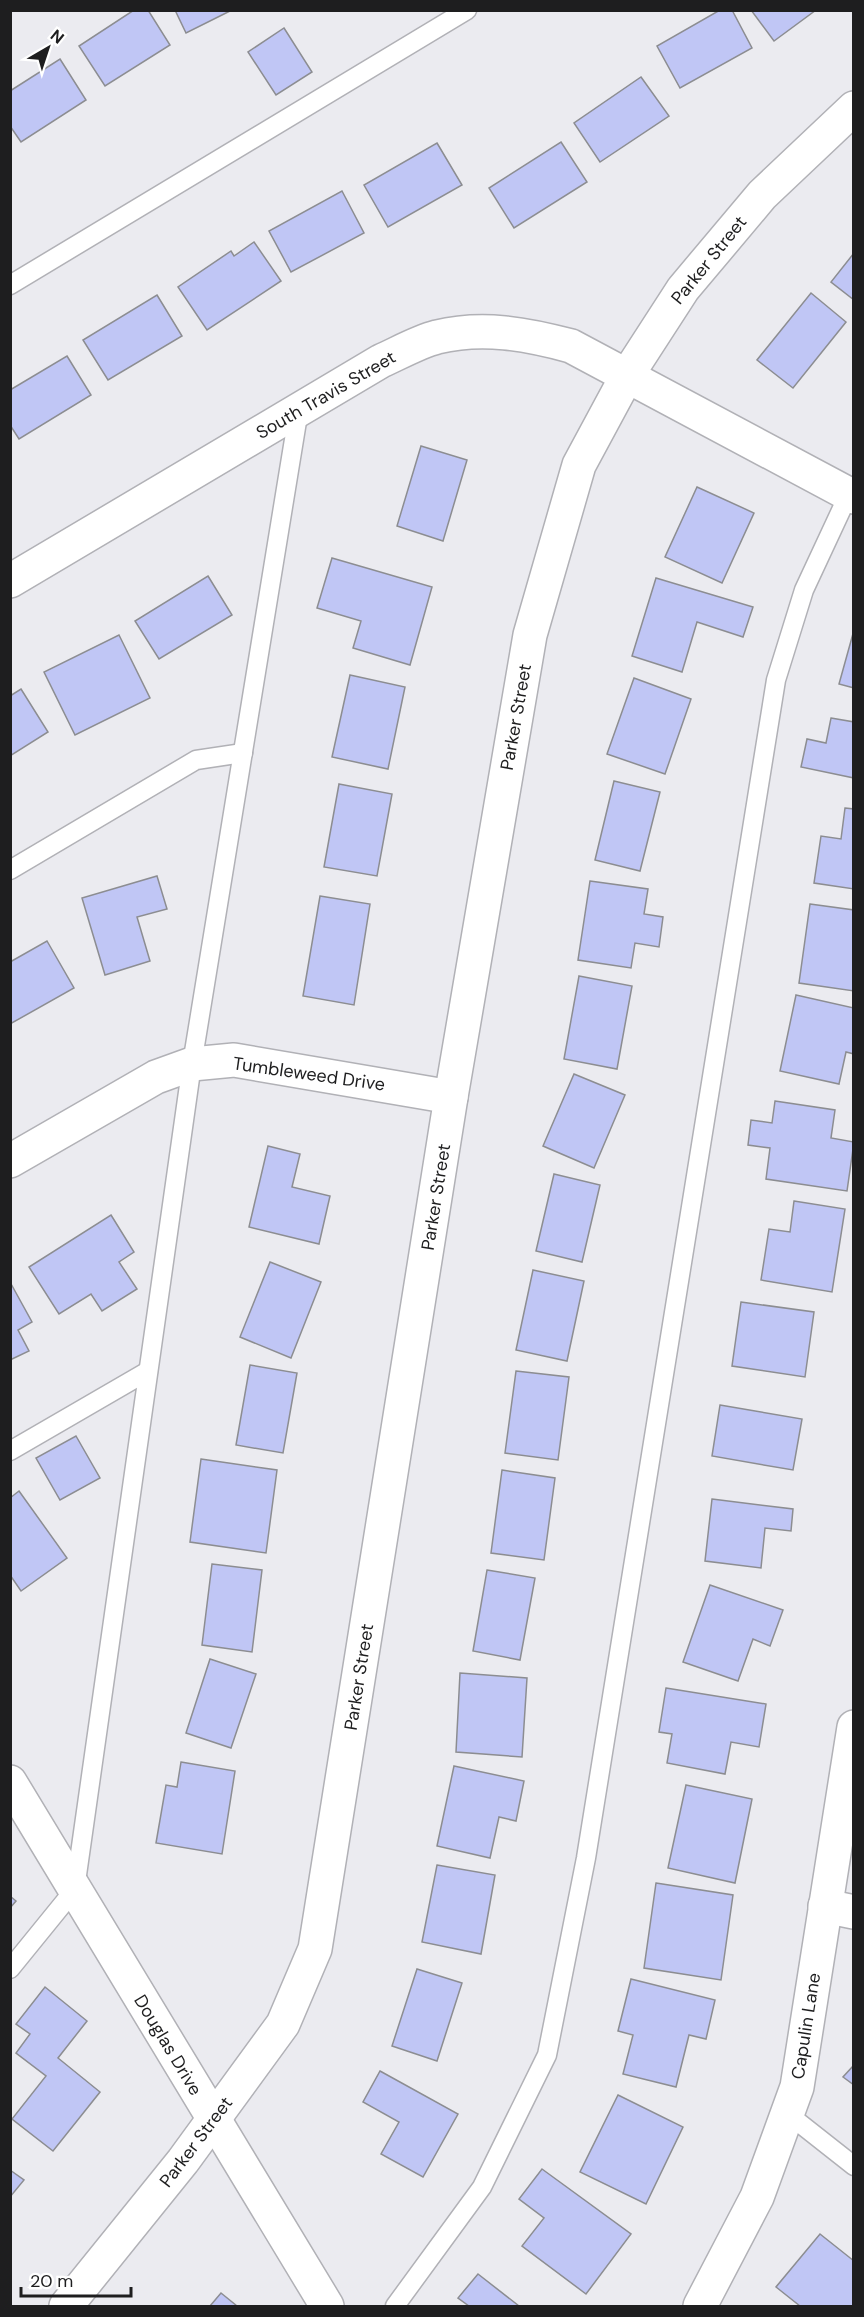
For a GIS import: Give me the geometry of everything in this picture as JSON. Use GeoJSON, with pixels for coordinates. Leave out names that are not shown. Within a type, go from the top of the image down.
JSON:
{"type":"FeatureCollection","features":[{"type":"Feature","properties":{"kind":"street","name":"Parker Street"},"geometry":{"type":"LineString","coordinates":[[66,2307],[214,2121],[283,2024],[315,1949],[451,1097],[530,635],[579,465],[628,374],[683,289],[755,203],[854,108]]}},
{"type":"Feature","properties":{"kind":"street","name":"South Travis Street"},"geometry":{"type":"LineString","coordinates":[[10,581],[381,361],[435,338],[479,330],[528,335],[571,346],[852,492]]}},
{"type":"Feature","properties":{"kind":"street","name":"Tumbleweed Drive"},"geometry":{"type":"LineString","coordinates":[[10,1161],[156,1077],[192,1064],[234,1060],[451,1097]]}},
{"type":"Feature","properties":{"kind":"street","name":"Capulin Lane"},"geometry":{"type":"LineString","coordinates":[[700,2307],[757,2197],[797,2087],[839,1909],[854,1727]]}},
{"type":"Feature","properties":{"kind":"street","name":"Douglas Drive"},"geometry":{"type":"LineString","coordinates":[[10,1782],[327,2307]]}},
{"type":"Feature","properties":{"kind":"lane"},"geometry":{"type":"LineString","coordinates":[[10,285],[467,10]]}},
{"type":"Feature","properties":{"kind":"lane"},"geometry":{"type":"LineString","coordinates":[[10,1969],[75,1889],[192,1064],[299,409]]}},
{"type":"Feature","properties":{"kind":"lane"},"geometry":{"type":"LineString","coordinates":[[395,2307],[482,2187],[547,2055],[586,1858],[776,680],[804,590],[852,492]]}},
{"type":"Feature","properties":{"kind":"lane"},"geometry":{"type":"LineString","coordinates":[[10,870],[196,760],[243,753]]}},
{"type":"Feature","properties":{"kind":"lane"},"geometry":{"type":"LineString","coordinates":[[10,1451],[148,1371]]}},
{"type":"Feature","properties":{"kind":"lane"},"geometry":{"type":"LineString","coordinates":[[788,2114],[854,2166]]}},
{"type":"Feature","properties":{"kind":"building"},"geometry":{"type":"Polygon","coordinates":[[[134,10],[148,10],[170,45],[105,86],[79,46],[134,10]]]}},
{"type":"Feature","properties":{"kind":"building"},"geometry":{"type":"Polygon","coordinates":[[[175,10],[232,10],[186,33],[175,10]]]}},
{"type":"Feature","properties":{"kind":"building"},"geometry":{"type":"Polygon","coordinates":[[[720,10],[732,10],[752,48],[680,88],[657,46],[720,10]]]}},
{"type":"Feature","properties":{"kind":"building"},"geometry":{"type":"Polygon","coordinates":[[[751,10],[816,10],[774,41],[751,10]]]}},
{"type":"Feature","properties":{"kind":"building"},"geometry":{"type":"Polygon","coordinates":[[[284,28],[312,72],[276,95],[248,52],[284,28]]]}},
{"type":"Feature","properties":{"kind":"building"},"geometry":{"type":"Polygon","coordinates":[[[60,59],[86,100],[21,142],[10,126],[10,91],[60,59]]]}},
{"type":"Feature","properties":{"kind":"building"},"geometry":{"type":"Polygon","coordinates":[[[641,77],[669,116],[600,162],[574,123],[641,77]]]}},
{"type":"Feature","properties":{"kind":"building"},"geometry":{"type":"Polygon","coordinates":[[[561,142],[587,182],[514,228],[489,188],[561,142]]]}},
{"type":"Feature","properties":{"kind":"building"},"geometry":{"type":"Polygon","coordinates":[[[437,143],[462,185],[388,227],[364,185],[437,143]]]}},
{"type":"Feature","properties":{"kind":"building"},"geometry":{"type":"Polygon","coordinates":[[[342,191],[364,233],[291,272],[269,231],[342,191]]]}},
{"type":"Feature","properties":{"kind":"building"},"geometry":{"type":"Polygon","coordinates":[[[254,242],[281,281],[207,330],[178,287],[231,251],[234,256],[254,242]]]}},
{"type":"Feature","properties":{"kind":"building"},"geometry":{"type":"Polygon","coordinates":[[[854,253],[854,300],[831,282],[854,253]]]}},
{"type":"Feature","properties":{"kind":"building"},"geometry":{"type":"Polygon","coordinates":[[[811,293],[846,322],[793,388],[757,360],[811,293]]]}},
{"type":"Feature","properties":{"kind":"building"},"geometry":{"type":"Polygon","coordinates":[[[157,295],[182,336],[108,380],[83,340],[157,295]]]}},
{"type":"Feature","properties":{"kind":"building"},"geometry":{"type":"Polygon","coordinates":[[[67,356],[91,395],[19,439],[10,425],[10,390],[67,356]]]}},
{"type":"Feature","properties":{"kind":"building"},"geometry":{"type":"Polygon","coordinates":[[[421,446],[467,460],[443,541],[397,526],[421,446]]]}},
{"type":"Feature","properties":{"kind":"building"},"geometry":{"type":"Polygon","coordinates":[[[697,487],[754,513],[722,583],[665,557],[697,487]]]}},
{"type":"Feature","properties":{"kind":"building"},"geometry":{"type":"Polygon","coordinates":[[[332,558],[432,587],[410,665],[353,648],[361,621],[317,608],[332,558]]]}},
{"type":"Feature","properties":{"kind":"building"},"geometry":{"type":"Polygon","coordinates":[[[208,576],[232,615],[159,659],[135,621],[208,576]]]}},
{"type":"Feature","properties":{"kind":"building"},"geometry":{"type":"Polygon","coordinates":[[[656,578],[753,607],[743,637],[697,622],[682,672],[632,656],[656,578]]]}},
{"type":"Feature","properties":{"kind":"building"},"geometry":{"type":"Polygon","coordinates":[[[854,630],[854,688],[839,684],[854,630]]]}},
{"type":"Feature","properties":{"kind":"building"},"geometry":{"type":"Polygon","coordinates":[[[119,635],[150,698],[75,735],[44,672],[119,635]]]}},
{"type":"Feature","properties":{"kind":"building"},"geometry":{"type":"Polygon","coordinates":[[[350,675],[405,687],[388,769],[332,757],[350,675]]]}},
{"type":"Feature","properties":{"kind":"building"},"geometry":{"type":"Polygon","coordinates":[[[634,678],[691,699],[665,774],[607,754],[634,678]]]}},
{"type":"Feature","properties":{"kind":"building"},"geometry":{"type":"Polygon","coordinates":[[[21,689],[48,732],[10,756],[10,696],[21,689]]]}},
{"type":"Feature","properties":{"kind":"building"},"geometry":{"type":"Polygon","coordinates":[[[831,718],[854,722],[854,778],[801,767],[807,739],[826,743],[831,718]]]}},
{"type":"Feature","properties":{"kind":"building"},"geometry":{"type":"Polygon","coordinates":[[[614,781],[660,792],[640,871],[595,860],[614,781]]]}},
{"type":"Feature","properties":{"kind":"building"},"geometry":{"type":"Polygon","coordinates":[[[339,784],[392,794],[377,876],[324,867],[339,784]]]}},
{"type":"Feature","properties":{"kind":"building"},"geometry":{"type":"Polygon","coordinates":[[[845,808],[854,809],[854,889],[814,883],[821,836],[841,839],[845,808]]]}},
{"type":"Feature","properties":{"kind":"building"},"geometry":{"type":"Polygon","coordinates":[[[157,876],[167,909],[137,917],[150,961],[105,975],[82,898],[157,876]]]}},
{"type":"Feature","properties":{"kind":"building"},"geometry":{"type":"Polygon","coordinates":[[[590,881],[648,889],[644,914],[663,917],[659,947],[635,943],[631,968],[578,960],[590,881]]]}},
{"type":"Feature","properties":{"kind":"building"},"geometry":{"type":"Polygon","coordinates":[[[320,896],[370,904],[354,1005],[303,996],[320,896]]]}},
{"type":"Feature","properties":{"kind":"building"},"geometry":{"type":"Polygon","coordinates":[[[810,904],[854,910],[854,991],[799,983],[810,904]]]}},
{"type":"Feature","properties":{"kind":"building"},"geometry":{"type":"Polygon","coordinates":[[[47,941],[74,988],[10,1024],[10,962],[47,941]]]}},
{"type":"Feature","properties":{"kind":"building"},"geometry":{"type":"Polygon","coordinates":[[[579,976],[632,986],[617,1069],[564,1059],[579,976]]]}},
{"type":"Feature","properties":{"kind":"building"},"geometry":{"type":"Polygon","coordinates":[[[796,995],[854,1008],[854,1054],[846,1052],[839,1084],[780,1071],[796,995]]]}},
{"type":"Feature","properties":{"kind":"building"},"geometry":{"type":"Polygon","coordinates":[[[574,1074],[625,1095],[594,1168],[543,1146],[574,1074]]]}},
{"type":"Feature","properties":{"kind":"building"},"geometry":{"type":"Polygon","coordinates":[[[775,1101],[835,1110],[831,1138],[854,1142],[847,1191],[766,1179],[770,1148],[748,1145],[751,1120],[772,1123],[775,1101]]]}},
{"type":"Feature","properties":{"kind":"building"},"geometry":{"type":"Polygon","coordinates":[[[268,1146],[300,1154],[292,1187],[330,1196],[319,1244],[249,1227],[268,1146]]]}},
{"type":"Feature","properties":{"kind":"building"},"geometry":{"type":"Polygon","coordinates":[[[554,1174],[600,1185],[582,1262],[536,1251],[554,1174]]]}},
{"type":"Feature","properties":{"kind":"building"},"geometry":{"type":"Polygon","coordinates":[[[794,1201],[845,1209],[832,1292],[761,1280],[769,1229],[790,1232],[794,1201]]]}},
{"type":"Feature","properties":{"kind":"building"},"geometry":{"type":"Polygon","coordinates":[[[111,1215],[134,1252],[119,1262],[137,1289],[102,1311],[91,1294],[59,1314],[29,1267],[111,1215]]]}},
{"type":"Feature","properties":{"kind":"building"},"geometry":{"type":"Polygon","coordinates":[[[270,1262],[321,1282],[291,1358],[240,1337],[270,1262]]]}},
{"type":"Feature","properties":{"kind":"building"},"geometry":{"type":"Polygon","coordinates":[[[533,1270],[584,1281],[567,1361],[516,1350],[533,1270]]]}},
{"type":"Feature","properties":{"kind":"building"},"geometry":{"type":"Polygon","coordinates":[[[10,1282],[32,1322],[18,1330],[29,1351],[10,1360],[10,1282]]]}},
{"type":"Feature","properties":{"kind":"building"},"geometry":{"type":"Polygon","coordinates":[[[741,1302],[814,1312],[805,1377],[732,1366],[741,1302]]]}},
{"type":"Feature","properties":{"kind":"building"},"geometry":{"type":"Polygon","coordinates":[[[250,1365],[297,1373],[283,1453],[236,1445],[250,1365]]]}},
{"type":"Feature","properties":{"kind":"building"},"geometry":{"type":"Polygon","coordinates":[[[516,1371],[569,1377],[558,1460],[505,1453],[516,1371]]]}},
{"type":"Feature","properties":{"kind":"building"},"geometry":{"type":"Polygon","coordinates":[[[720,1405],[802,1419],[793,1470],[712,1456],[720,1405]]]}},
{"type":"Feature","properties":{"kind":"building"},"geometry":{"type":"Polygon","coordinates":[[[76,1436],[100,1478],[60,1500],[36,1458],[76,1436]]]}},
{"type":"Feature","properties":{"kind":"building"},"geometry":{"type":"Polygon","coordinates":[[[201,1459],[277,1470],[266,1553],[190,1542],[201,1459]]]}},
{"type":"Feature","properties":{"kind":"building"},"geometry":{"type":"Polygon","coordinates":[[[502,1470],[555,1478],[544,1560],[491,1553],[502,1470]]]}},
{"type":"Feature","properties":{"kind":"building"},"geometry":{"type":"Polygon","coordinates":[[[19,1491],[67,1558],[21,1591],[10,1575],[10,1498],[19,1491]]]}},
{"type":"Feature","properties":{"kind":"building"},"geometry":{"type":"Polygon","coordinates":[[[712,1499],[793,1509],[791,1531],[765,1528],[761,1568],[705,1561],[712,1499]]]}},
{"type":"Feature","properties":{"kind":"building"},"geometry":{"type":"Polygon","coordinates":[[[212,1564],[262,1570],[252,1652],[202,1645],[212,1564]]]}},
{"type":"Feature","properties":{"kind":"building"},"geometry":{"type":"Polygon","coordinates":[[[487,1570],[535,1578],[520,1660],[473,1651],[487,1570]]]}},
{"type":"Feature","properties":{"kind":"building"},"geometry":{"type":"Polygon","coordinates":[[[710,1585],[783,1610],[770,1646],[753,1639],[738,1681],[683,1662],[710,1585]]]}},
{"type":"Feature","properties":{"kind":"building"},"geometry":{"type":"Polygon","coordinates":[[[210,1659],[256,1674],[231,1748],[186,1733],[210,1659]]]}},
{"type":"Feature","properties":{"kind":"building"},"geometry":{"type":"Polygon","coordinates":[[[460,1673],[527,1678],[522,1757],[456,1752],[460,1673]]]}},
{"type":"Feature","properties":{"kind":"building"},"geometry":{"type":"Polygon","coordinates":[[[666,1688],[766,1704],[759,1747],[731,1742],[725,1774],[667,1763],[672,1734],[659,1732],[666,1688]]]}},
{"type":"Feature","properties":{"kind":"building"},"geometry":{"type":"Polygon","coordinates":[[[181,1762],[235,1771],[222,1854],[156,1843],[166,1785],[177,1787],[181,1762]]]}},
{"type":"Feature","properties":{"kind":"building"},"geometry":{"type":"Polygon","coordinates":[[[454,1766],[524,1781],[516,1821],[499,1817],[490,1858],[437,1846],[454,1766]]]}},
{"type":"Feature","properties":{"kind":"building"},"geometry":{"type":"Polygon","coordinates":[[[686,1785],[752,1799],[735,1883],[668,1868],[686,1785]]]}},
{"type":"Feature","properties":{"kind":"building"},"geometry":{"type":"Polygon","coordinates":[[[437,1865],[495,1875],[481,1954],[422,1942],[437,1865]]]}},
{"type":"Feature","properties":{"kind":"building"},"geometry":{"type":"Polygon","coordinates":[[[656,1883],[733,1895],[721,1980],[644,1968],[656,1883]]]}},
{"type":"Feature","properties":{"kind":"building"},"geometry":{"type":"Polygon","coordinates":[[[10,1896],[16,1901],[10,1908],[10,1896]]]}},
{"type":"Feature","properties":{"kind":"building"},"geometry":{"type":"Polygon","coordinates":[[[417,1969],[462,1983],[437,2061],[392,2046],[417,1969]]]}},
{"type":"Feature","properties":{"kind":"building"},"geometry":{"type":"Polygon","coordinates":[[[631,1979],[715,2000],[706,2039],[689,2035],[676,2087],[623,2074],[633,2035],[618,2031],[631,1979]]]}},
{"type":"Feature","properties":{"kind":"building"},"geometry":{"type":"Polygon","coordinates":[[[45,1987],[87,2021],[58,2058],[100,2092],[53,2151],[12,2119],[46,2076],[16,2053],[30,2034],[16,2024],[45,1987]]]}},
{"type":"Feature","properties":{"kind":"building"},"geometry":{"type":"Polygon","coordinates":[[[854,2065],[854,2085],[843,2077],[854,2065]]]}},
{"type":"Feature","properties":{"kind":"building"},"geometry":{"type":"Polygon","coordinates":[[[380,2071],[458,2114],[423,2177],[381,2154],[399,2122],[363,2102],[380,2071]]]}},
{"type":"Feature","properties":{"kind":"building"},"geometry":{"type":"Polygon","coordinates":[[[618,2095],[683,2127],[646,2204],[580,2172],[618,2095]]]}},
{"type":"Feature","properties":{"kind":"building"},"geometry":{"type":"Polygon","coordinates":[[[542,2169],[631,2234],[586,2294],[522,2246],[544,2218],[519,2199],[542,2169]]]}},
{"type":"Feature","properties":{"kind":"building"},"geometry":{"type":"Polygon","coordinates":[[[10,2170],[24,2180],[10,2197],[10,2170]]]}},
{"type":"Feature","properties":{"kind":"building"},"geometry":{"type":"Polygon","coordinates":[[[820,2234],[854,2261],[854,2306],[800,2306],[776,2287],[820,2234]]]}},
{"type":"Feature","properties":{"kind":"building"},"geometry":{"type":"Polygon","coordinates":[[[478,2274],[519,2306],[469,2306],[458,2298],[478,2274]]]}},
{"type":"Feature","properties":{"kind":"building"},"geometry":{"type":"Polygon","coordinates":[[[221,2293],[237,2306],[210,2306],[221,2293]]]}}]}
